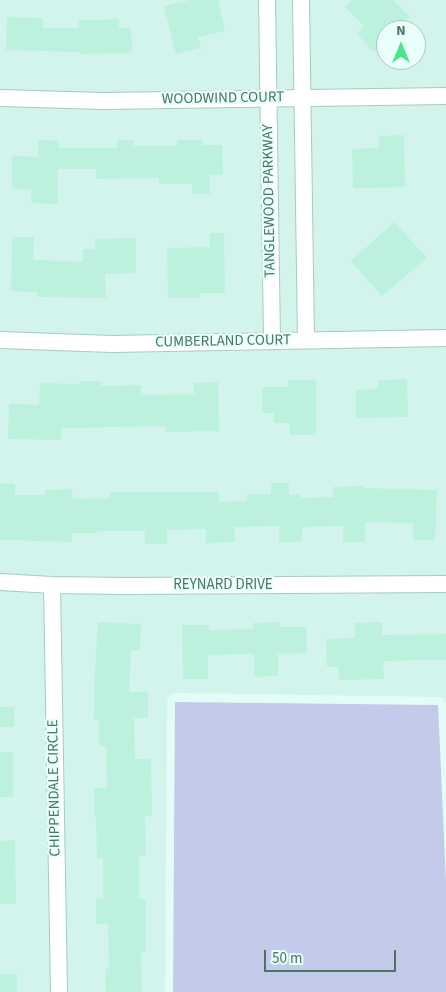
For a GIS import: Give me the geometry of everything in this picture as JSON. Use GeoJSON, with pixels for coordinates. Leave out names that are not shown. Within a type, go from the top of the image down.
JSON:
{"type":"FeatureCollection","features":[{"type":"Feature","properties":{"kind":"street","name":"TANGLEWOOD PARKWAY"},"geometry":{"type":"LineString","coordinates":[[268,0],[272,341]]}},
{"type":"Feature","properties":{"kind":"street"},"geometry":{"type":"LineString","coordinates":[[301,0],[306,340]]}},
{"type":"Feature","properties":{"kind":"street","name":"WOODWIND COURT"},"geometry":{"type":"LineString","coordinates":[[0,98],[103,101],[446,96]]}},
{"type":"Feature","properties":{"kind":"street","name":"CUMBERLAND COURT"},"geometry":{"type":"LineString","coordinates":[[0,340],[112,344],[446,338]]}},
{"type":"Feature","properties":{"kind":"street","name":"REYNARD DRIVE"},"geometry":{"type":"LineString","coordinates":[[0,582],[52,585],[446,584]]}},
{"type":"Feature","properties":{"kind":"street","name":"CHIPPENDALE CIRCLE"},"geometry":{"type":"LineString","coordinates":[[52,585],[59,992]]}},
{"type":"Feature","properties":{"kind":"shaded area"},"geometry":{"type":"Polygon","coordinates":[[[0,0],[446,0],[446,704],[443,698],[438,697],[175,693],[168,697],[165,992],[0,992],[0,0]]]}},
{"type":"Feature","properties":{"kind":"shaded area"},"geometry":{"type":"Polygon","coordinates":[[[175,702],[438,705],[446,882],[446,992],[173,992],[175,702]]]}},
{"type":"Feature","properties":{"kind":"building"},"geometry":{"type":"Polygon","coordinates":[[[190,0],[218,0],[225,31],[198,37],[201,48],[176,54],[164,6],[190,0]]]}},
{"type":"Feature","properties":{"kind":"building"},"geometry":{"type":"Polygon","coordinates":[[[352,0],[393,0],[410,17],[407,20],[376,20],[376,50],[374,52],[357,34],[364,26],[345,7],[352,0]]]}},
{"type":"Feature","properties":{"kind":"building"},"geometry":{"type":"Polygon","coordinates":[[[7,17],[43,18],[43,28],[79,28],[79,20],[119,19],[119,28],[131,28],[132,53],[80,54],[80,52],[6,50],[7,17]]]}},
{"type":"Feature","properties":{"kind":"building"},"geometry":{"type":"Polygon","coordinates":[[[404,135],[405,187],[353,188],[352,149],[379,148],[379,136],[404,135]]]}},
{"type":"Feature","properties":{"kind":"building"},"geometry":{"type":"Polygon","coordinates":[[[38,140],[59,141],[59,148],[117,148],[117,140],[134,140],[134,146],[177,146],[177,140],[203,140],[203,145],[222,145],[223,175],[210,175],[210,194],[192,194],[192,184],[159,184],[159,178],[96,179],[96,169],[58,169],[58,204],[31,203],[31,190],[12,189],[12,156],[38,157],[38,140]]]}},
{"type":"Feature","properties":{"kind":"building"},"geometry":{"type":"Polygon","coordinates":[[[394,222],[427,258],[382,296],[351,261],[394,222]]]}},
{"type":"Feature","properties":{"kind":"building"},"geometry":{"type":"Polygon","coordinates":[[[210,233],[224,233],[225,293],[199,293],[199,298],[168,298],[167,248],[210,247],[210,233]]]}},
{"type":"Feature","properties":{"kind":"building"},"geometry":{"type":"Polygon","coordinates":[[[12,237],[34,237],[33,260],[83,262],[83,249],[95,249],[95,239],[136,238],[136,273],[105,274],[106,298],[37,297],[37,292],[11,291],[12,237]]]}},
{"type":"Feature","properties":{"kind":"building"},"geometry":{"type":"Polygon","coordinates":[[[407,379],[408,417],[356,418],[356,390],[378,389],[378,380],[407,379]]]}},
{"type":"Feature","properties":{"kind":"building"},"geometry":{"type":"Polygon","coordinates":[[[288,380],[316,380],[316,435],[290,435],[290,423],[274,423],[274,413],[262,413],[262,387],[288,387],[288,380]]]}},
{"type":"Feature","properties":{"kind":"building"},"geometry":{"type":"Polygon","coordinates":[[[79,381],[101,381],[101,386],[141,385],[141,395],[194,394],[194,383],[218,382],[219,431],[166,432],[166,426],[61,428],[61,440],[8,439],[9,404],[39,405],[40,383],[79,384],[79,381]]]}},
{"type":"Feature","properties":{"kind":"building"},"geometry":{"type":"Polygon","coordinates":[[[0,483],[15,484],[15,495],[45,495],[45,490],[72,489],[73,499],[110,498],[110,492],[219,492],[219,502],[247,501],[247,494],[271,494],[271,483],[289,483],[289,495],[301,494],[301,498],[333,497],[333,487],[364,486],[364,488],[437,490],[435,540],[413,540],[413,523],[365,522],[365,542],[343,542],[343,526],[302,527],[302,542],[279,542],[279,526],[234,527],[235,542],[206,543],[206,529],[167,530],[167,544],[145,544],[145,531],[72,533],[72,542],[0,540],[0,483]]]}},
{"type":"Feature","properties":{"kind":"building"},"geometry":{"type":"Polygon","coordinates":[[[98,622],[141,624],[140,651],[131,650],[129,692],[148,692],[148,718],[134,718],[135,759],[151,759],[152,816],[145,816],[146,856],[139,856],[139,899],[146,899],[146,952],[141,952],[142,992],[106,992],[105,969],[109,969],[108,924],[96,924],[96,899],[103,899],[103,858],[97,859],[94,788],[107,788],[106,746],[99,746],[99,719],[94,719],[98,622]]]}},
{"type":"Feature","properties":{"kind":"building"},"geometry":{"type":"Polygon","coordinates":[[[279,622],[280,627],[306,627],[307,653],[278,654],[278,676],[254,677],[254,654],[208,655],[208,679],[183,679],[182,625],[209,625],[209,630],[253,629],[253,623],[279,622]]]}},
{"type":"Feature","properties":{"kind":"building"},"geometry":{"type":"Polygon","coordinates":[[[382,622],[382,635],[446,634],[446,660],[383,661],[384,679],[339,680],[338,667],[327,667],[326,639],[355,638],[355,623],[382,622]]]}},
{"type":"Feature","properties":{"kind":"building"},"geometry":{"type":"Polygon","coordinates":[[[0,707],[14,707],[14,727],[0,727],[0,707]]]}},
{"type":"Feature","properties":{"kind":"building"},"geometry":{"type":"Polygon","coordinates":[[[0,752],[13,752],[13,797],[0,797],[0,752]]]}},
{"type":"Feature","properties":{"kind":"building"},"geometry":{"type":"Polygon","coordinates":[[[15,840],[16,904],[0,904],[0,841],[15,840]]]}},
{"type":"Feature","properties":{"kind":"building"},"geometry":{"type":"Polygon","coordinates":[[[0,974],[17,974],[17,992],[0,992],[0,974]]]}}]}
